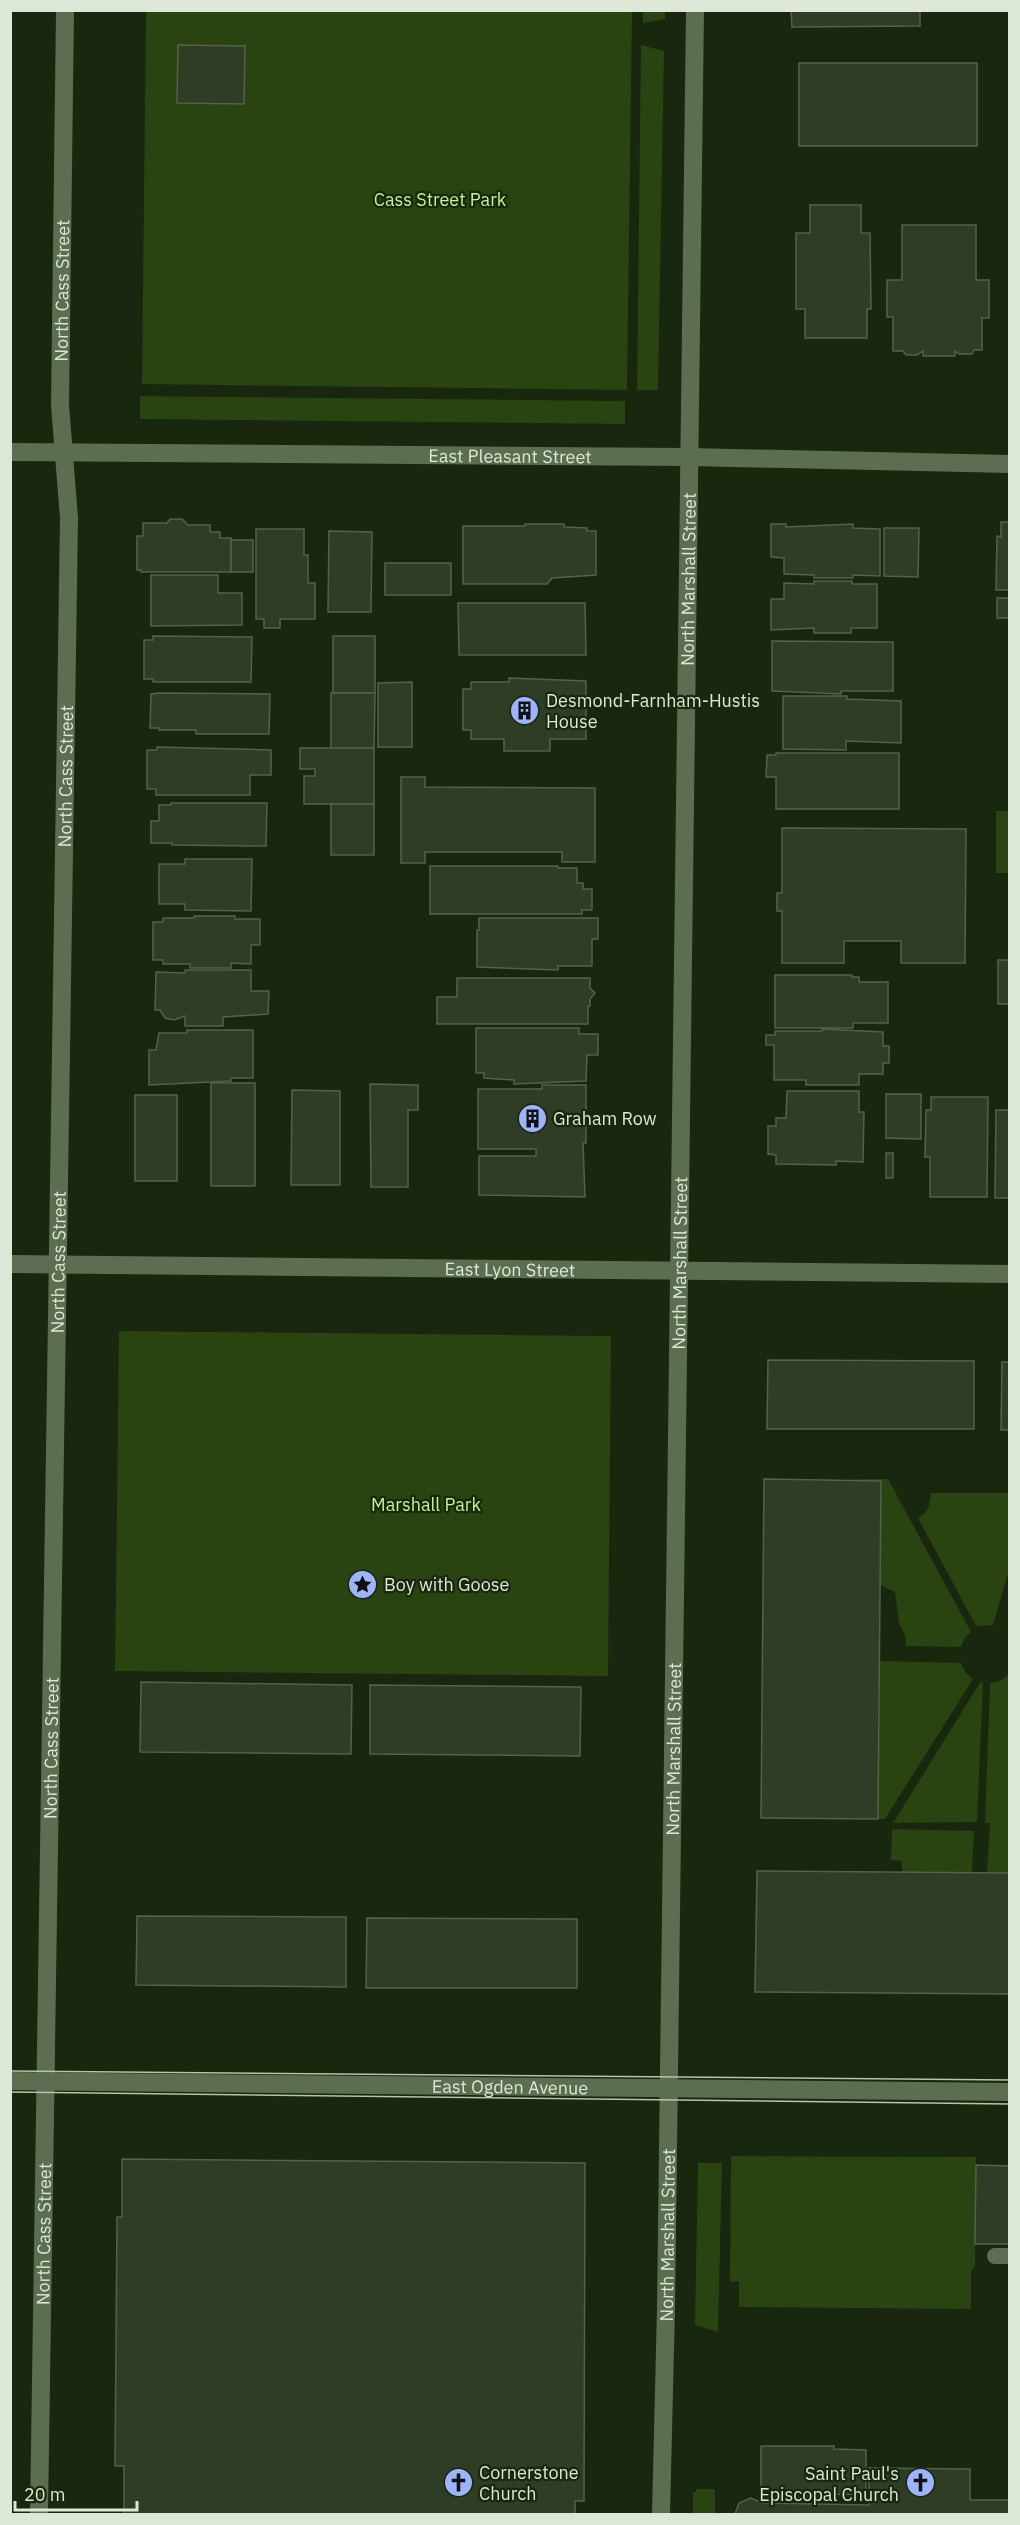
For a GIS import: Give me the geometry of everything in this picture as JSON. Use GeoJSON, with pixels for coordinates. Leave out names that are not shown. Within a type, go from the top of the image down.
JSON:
{"type":"FeatureCollection","features":[{"type":"Feature","properties":{"kind":"street","name":"North Cass Street"},"geometry":{"type":"LineString","coordinates":[[39,2514],[69,518],[60,401],[65,10]]}},
{"type":"Feature","properties":{"kind":"street","name":"North Marshall Street"},"geometry":{"type":"LineString","coordinates":[[661,2514],[666,2308],[695,10]]}},
{"type":"Feature","properties":{"kind":"street","name":"East Pleasant Street"},"geometry":{"type":"LineString","coordinates":[[10,452],[689,457],[1010,464]]}},
{"type":"Feature","properties":{"kind":"street","name":"East Lyon Street"},"geometry":{"type":"LineString","coordinates":[[10,1264],[1010,1274]]}},
{"type":"Feature","properties":{"kind":"street","name":"East Ogden Avenue"},"geometry":{"type":"LineString","coordinates":[[10,2081],[1010,2092]]}},
{"type":"Feature","properties":{"kind":"green space","name":"Cass Street Park"},"geometry":{"type":"Polygon","coordinates":[[[146,11],[632,11],[627,390],[142,384],[146,11]]]}},
{"type":"Feature","properties":{"kind":"green space"},"geometry":{"type":"Polygon","coordinates":[[[643,11],[665,11],[665,19],[643,23],[643,11]]]}},
{"type":"Feature","properties":{"kind":"green space"},"geometry":{"type":"Polygon","coordinates":[[[641,45],[664,51],[658,390],[637,390],[641,45]]]}},
{"type":"Feature","properties":{"kind":"green space"},"geometry":{"type":"Polygon","coordinates":[[[140,396],[625,401],[625,424],[140,419],[140,396]]]}},
{"type":"Feature","properties":{"kind":"green space"},"geometry":{"type":"Polygon","coordinates":[[[996,811],[1009,811],[1009,873],[996,873],[996,811]]]}},
{"type":"Feature","properties":{"kind":"green space","name":"Marshall Park"},"geometry":{"type":"Polygon","coordinates":[[[119,1331],[611,1336],[608,1676],[115,1671],[119,1331]]]}},
{"type":"Feature","properties":{"kind":"green space"},"geometry":{"type":"Polygon","coordinates":[[[849,1479],[888,1479],[971,1632],[965,1637],[961,1647],[906,1646],[905,1635],[899,1623],[895,1592],[880,1585],[881,1481],[849,1479]]]}},
{"type":"Feature","properties":{"kind":"green space"},"geometry":{"type":"Polygon","coordinates":[[[931,1493],[1009,1493],[1009,1570],[993,1625],[976,1626],[918,1518],[925,1513],[931,1493]]]}},
{"type":"Feature","properties":{"kind":"green space"},"geometry":{"type":"Polygon","coordinates":[[[880,1661],[961,1663],[966,1673],[973,1679],[885,1819],[878,1819],[880,1661]]]}},
{"type":"Feature","properties":{"kind":"green space"},"geometry":{"type":"Polygon","coordinates":[[[1009,1674],[1009,1873],[987,1873],[990,1823],[985,1823],[990,1683],[1000,1681],[1009,1674]]]}},
{"type":"Feature","properties":{"kind":"green space"},"geometry":{"type":"Polygon","coordinates":[[[981,1681],[983,1682],[977,1822],[893,1823],[981,1681]]]}},
{"type":"Feature","properties":{"kind":"green space"},"geometry":{"type":"Polygon","coordinates":[[[892,1829],[974,1831],[972,1873],[902,1873],[902,1861],[891,1860],[892,1829]]]}},
{"type":"Feature","properties":{"kind":"green space"},"geometry":{"type":"Polygon","coordinates":[[[731,2156],[976,2157],[975,2267],[971,2270],[971,2309],[739,2307],[739,2281],[730,2282],[731,2156]]]}},
{"type":"Feature","properties":{"kind":"green space"},"geometry":{"type":"Polygon","coordinates":[[[698,2163],[722,2163],[718,2332],[695,2325],[698,2163]]]}},
{"type":"Feature","properties":{"kind":"green space"},"geometry":{"type":"Polygon","coordinates":[[[696,2489],[715,2489],[715,2514],[693,2514],[693,2492],[696,2492],[696,2489]]]}},
{"type":"Feature","properties":{"kind":"building"},"geometry":{"type":"Polygon","coordinates":[[[791,10],[920,10],[920,26],[792,27],[791,10]]]}},
{"type":"Feature","properties":{"kind":"building"},"geometry":{"type":"Polygon","coordinates":[[[178,45],[245,46],[244,104],[177,103],[178,45]]]}},
{"type":"Feature","properties":{"kind":"building"},"geometry":{"type":"Polygon","coordinates":[[[799,63],[977,63],[977,146],[799,146],[799,63]]]}},
{"type":"Feature","properties":{"kind":"building"},"geometry":{"type":"Polygon","coordinates":[[[810,205],[861,205],[861,233],[870,233],[871,309],[867,309],[867,338],[805,338],[805,309],[796,309],[796,233],[810,233],[810,205]]]}},
{"type":"Feature","properties":{"kind":"building"},"geometry":{"type":"Polygon","coordinates":[[[902,225],[976,225],[976,280],[989,280],[989,318],[982,318],[982,350],[974,350],[972,354],[959,354],[955,351],[955,356],[923,356],[923,351],[917,355],[906,355],[903,351],[893,351],[893,317],[887,317],[887,280],[902,280],[902,225]]]}},
{"type":"Feature","properties":{"kind":"building"},"geometry":{"type":"Polygon","coordinates":[[[170,519],[182,519],[188,525],[210,525],[210,532],[220,532],[220,538],[231,538],[231,572],[141,572],[137,570],[137,536],[143,536],[143,523],[167,523],[170,519]]]}},
{"type":"Feature","properties":{"kind":"building"},"geometry":{"type":"Polygon","coordinates":[[[1001,522],[1010,522],[1010,590],[996,590],[997,536],[1001,537],[1001,522]]]}},
{"type":"Feature","properties":{"kind":"building"},"geometry":{"type":"Polygon","coordinates":[[[525,524],[564,524],[564,527],[587,528],[587,531],[596,531],[596,575],[552,578],[547,584],[463,584],[463,526],[525,526],[525,524]]]}},
{"type":"Feature","properties":{"kind":"building"},"geometry":{"type":"Polygon","coordinates":[[[771,524],[786,524],[786,527],[853,524],[853,528],[880,529],[880,576],[853,575],[853,578],[814,578],[814,575],[784,574],[784,558],[771,557],[771,524]]]}},
{"type":"Feature","properties":{"kind":"building"},"geometry":{"type":"Polygon","coordinates":[[[884,528],[919,528],[918,577],[884,576],[884,528]]]}},
{"type":"Feature","properties":{"kind":"building"},"geometry":{"type":"Polygon","coordinates":[[[256,529],[304,529],[304,555],[308,555],[308,583],[315,583],[315,619],[280,619],[280,628],[264,628],[264,619],[256,619],[256,529]]]}},
{"type":"Feature","properties":{"kind":"building"},"geometry":{"type":"Polygon","coordinates":[[[329,531],[372,532],[371,612],[328,612],[329,531]]]}},
{"type":"Feature","properties":{"kind":"building"},"geometry":{"type":"Polygon","coordinates":[[[231,540],[253,540],[253,572],[231,572],[231,540]]]}},
{"type":"Feature","properties":{"kind":"building"},"geometry":{"type":"Polygon","coordinates":[[[385,563],[451,563],[451,595],[385,595],[385,563]]]}},
{"type":"Feature","properties":{"kind":"building"},"geometry":{"type":"Polygon","coordinates":[[[151,575],[218,575],[218,593],[242,593],[242,625],[151,626],[151,575]]]}},
{"type":"Feature","properties":{"kind":"building"},"geometry":{"type":"Polygon","coordinates":[[[814,581],[852,581],[852,584],[877,584],[877,628],[851,628],[851,633],[814,633],[814,628],[771,630],[771,599],[784,599],[784,583],[814,584],[814,581]]]}},
{"type":"Feature","properties":{"kind":"building"},"geometry":{"type":"Polygon","coordinates":[[[997,598],[1010,598],[1010,618],[997,618],[997,598]]]}},
{"type":"Feature","properties":{"kind":"building"},"geometry":{"type":"Polygon","coordinates":[[[458,603],[585,603],[586,655],[459,655],[458,603]]]}},
{"type":"Feature","properties":{"kind":"building"},"geometry":{"type":"Polygon","coordinates":[[[153,636],[252,637],[251,682],[153,682],[153,679],[144,679],[144,640],[153,640],[153,636]]]}},
{"type":"Feature","properties":{"kind":"building"},"geometry":{"type":"Polygon","coordinates":[[[333,636],[375,636],[375,693],[333,693],[333,636]]]}},
{"type":"Feature","properties":{"kind":"building"},"geometry":{"type":"Polygon","coordinates":[[[772,641],[893,642],[893,691],[841,691],[841,694],[772,691],[772,641]]]}},
{"type":"Feature","properties":{"kind":"building","name":"Desmond-Farnham-Hustis House"},"geometry":{"type":"Polygon","coordinates":[[[509,678],[586,681],[586,739],[550,739],[550,751],[504,751],[504,739],[471,739],[471,730],[463,730],[463,689],[471,689],[471,682],[509,682],[509,678]]]}},
{"type":"Feature","properties":{"kind":"building"},"geometry":{"type":"Polygon","coordinates":[[[412,682],[412,747],[378,747],[378,683],[412,682]]]}},
{"type":"Feature","properties":{"kind":"building"},"geometry":{"type":"Polygon","coordinates":[[[331,693],[375,693],[374,748],[331,748],[331,693]]]}},
{"type":"Feature","properties":{"kind":"building"},"geometry":{"type":"Polygon","coordinates":[[[151,694],[270,694],[269,734],[196,734],[196,730],[150,728],[151,694]]]}},
{"type":"Feature","properties":{"kind":"building"},"geometry":{"type":"Polygon","coordinates":[[[783,696],[847,696],[847,699],[901,701],[901,743],[846,741],[846,750],[783,749],[783,696]]]}},
{"type":"Feature","properties":{"kind":"building"},"geometry":{"type":"Polygon","coordinates":[[[157,747],[271,750],[271,775],[250,775],[250,795],[156,795],[156,789],[147,789],[147,750],[157,750],[157,747]]]}},
{"type":"Feature","properties":{"kind":"building"},"geometry":{"type":"Polygon","coordinates":[[[300,748],[374,748],[374,804],[304,804],[304,776],[315,776],[315,769],[300,769],[300,748]]]}},
{"type":"Feature","properties":{"kind":"building"},"geometry":{"type":"Polygon","coordinates":[[[776,753],[899,753],[899,809],[776,809],[776,777],[766,777],[767,755],[776,755],[776,753]]]}},
{"type":"Feature","properties":{"kind":"building"},"geometry":{"type":"Polygon","coordinates":[[[401,777],[425,777],[425,787],[595,788],[595,862],[562,862],[562,852],[425,852],[425,863],[401,863],[401,777]]]}},
{"type":"Feature","properties":{"kind":"building"},"geometry":{"type":"Polygon","coordinates":[[[171,803],[267,803],[266,846],[151,843],[151,821],[159,821],[159,805],[171,805],[171,803]]]}},
{"type":"Feature","properties":{"kind":"building"},"geometry":{"type":"Polygon","coordinates":[[[331,804],[374,804],[374,855],[331,855],[331,804]]]}},
{"type":"Feature","properties":{"kind":"building"},"geometry":{"type":"Polygon","coordinates":[[[782,828],[966,829],[965,963],[901,963],[901,941],[844,941],[844,963],[782,963],[782,911],[777,911],[777,893],[782,893],[782,828]]]}},
{"type":"Feature","properties":{"kind":"building"},"geometry":{"type":"Polygon","coordinates":[[[185,859],[252,859],[251,911],[185,910],[185,904],[159,904],[159,864],[185,864],[185,859]]]}},
{"type":"Feature","properties":{"kind":"building"},"geometry":{"type":"Polygon","coordinates":[[[430,866],[577,868],[577,883],[583,883],[583,889],[592,889],[592,910],[582,910],[582,914],[430,914],[430,866]]]}},
{"type":"Feature","properties":{"kind":"building"},"geometry":{"type":"Polygon","coordinates":[[[194,916],[235,916],[235,919],[260,919],[260,945],[251,945],[251,964],[231,963],[231,968],[190,968],[190,964],[163,964],[163,960],[153,960],[153,922],[163,922],[163,918],[194,918],[194,916]]]}},
{"type":"Feature","properties":{"kind":"building"},"geometry":{"type":"Polygon","coordinates":[[[479,918],[598,918],[598,939],[592,939],[592,966],[558,966],[558,970],[477,967],[479,918]]]}},
{"type":"Feature","properties":{"kind":"building"},"geometry":{"type":"Polygon","coordinates":[[[998,960],[1010,960],[1010,1004],[998,1004],[998,960]]]}},
{"type":"Feature","properties":{"kind":"building"},"geometry":{"type":"Polygon","coordinates":[[[185,970],[251,970],[251,991],[269,991],[268,1014],[223,1017],[223,1026],[185,1026],[185,1016],[174,1020],[165,1018],[160,1010],[155,1010],[156,972],[185,973],[185,970]]]}},
{"type":"Feature","properties":{"kind":"building"},"geometry":{"type":"Polygon","coordinates":[[[775,975],[852,975],[852,977],[859,977],[859,982],[888,982],[888,1023],[853,1023],[853,1028],[775,1028],[775,975]]]}},
{"type":"Feature","properties":{"kind":"building"},"geometry":{"type":"Polygon","coordinates":[[[457,978],[590,978],[590,988],[595,993],[588,1006],[588,1024],[437,1024],[437,997],[457,997],[457,978]]]}},
{"type":"Feature","properties":{"kind":"building"},"geometry":{"type":"Polygon","coordinates":[[[476,1028],[579,1028],[579,1034],[598,1034],[598,1055],[587,1055],[586,1081],[514,1084],[514,1080],[484,1078],[484,1073],[476,1073],[476,1028]]]}},
{"type":"Feature","properties":{"kind":"building"},"geometry":{"type":"Polygon","coordinates":[[[822,1029],[883,1032],[883,1046],[889,1046],[889,1063],[883,1063],[883,1074],[859,1074],[859,1085],[806,1085],[806,1080],[774,1080],[774,1045],[766,1045],[766,1035],[775,1035],[775,1031],[822,1031],[822,1029]]]}},
{"type":"Feature","properties":{"kind":"building"},"geometry":{"type":"Polygon","coordinates":[[[187,1030],[253,1030],[253,1078],[149,1085],[149,1050],[156,1050],[159,1033],[187,1033],[187,1030]]]}},
{"type":"Feature","properties":{"kind":"building"},"geometry":{"type":"Polygon","coordinates":[[[211,1083],[255,1083],[255,1186],[211,1186],[211,1083]]]}},
{"type":"Feature","properties":{"kind":"building"},"geometry":{"type":"Polygon","coordinates":[[[370,1084],[418,1085],[418,1110],[408,1110],[408,1187],[371,1187],[370,1084]]]}},
{"type":"Feature","properties":{"kind":"building","name":"Graham Row"},"geometry":{"type":"Polygon","coordinates":[[[542,1085],[586,1085],[586,1143],[583,1143],[585,1197],[479,1195],[479,1156],[536,1156],[536,1149],[478,1149],[478,1089],[542,1089],[542,1085]]]}},
{"type":"Feature","properties":{"kind":"building"},"geometry":{"type":"Polygon","coordinates":[[[292,1090],[340,1091],[340,1185],[291,1185],[292,1090]]]}},
{"type":"Feature","properties":{"kind":"building"},"geometry":{"type":"Polygon","coordinates":[[[787,1091],[859,1091],[859,1112],[864,1112],[863,1162],[836,1161],[836,1165],[776,1164],[776,1155],[768,1154],[768,1126],[776,1126],[776,1118],[786,1118],[787,1091]]]}},
{"type":"Feature","properties":{"kind":"building"},"geometry":{"type":"Polygon","coordinates":[[[886,1094],[921,1094],[921,1139],[886,1138],[886,1094]]]}},
{"type":"Feature","properties":{"kind":"building"},"geometry":{"type":"Polygon","coordinates":[[[135,1095],[177,1095],[177,1181],[135,1181],[135,1095]]]}},
{"type":"Feature","properties":{"kind":"building"},"geometry":{"type":"Polygon","coordinates":[[[931,1097],[988,1097],[987,1197],[930,1197],[930,1157],[925,1157],[926,1110],[931,1110],[931,1097]]]}},
{"type":"Feature","properties":{"kind":"building"},"geometry":{"type":"Polygon","coordinates":[[[996,1110],[1010,1110],[1010,1198],[995,1198],[996,1110]]]}},
{"type":"Feature","properties":{"kind":"building"},"geometry":{"type":"Polygon","coordinates":[[[886,1153],[893,1153],[893,1178],[886,1178],[886,1153]]]}},
{"type":"Feature","properties":{"kind":"building"},"geometry":{"type":"Polygon","coordinates":[[[768,1360],[974,1361],[974,1429],[767,1429],[768,1360]]]}},
{"type":"Feature","properties":{"kind":"building"},"geometry":{"type":"Polygon","coordinates":[[[1002,1362],[1010,1362],[1010,1430],[1001,1430],[1002,1362]]]}},
{"type":"Feature","properties":{"kind":"building"},"geometry":{"type":"Polygon","coordinates":[[[764,1479],[881,1481],[878,1819],[761,1818],[764,1479]]]}},
{"type":"Feature","properties":{"kind":"building"},"geometry":{"type":"Polygon","coordinates":[[[141,1682],[352,1685],[351,1754],[140,1752],[141,1682]]]}},
{"type":"Feature","properties":{"kind":"building"},"geometry":{"type":"Polygon","coordinates":[[[370,1685],[581,1687],[580,1756],[370,1754],[370,1685]]]}},
{"type":"Feature","properties":{"kind":"building"},"geometry":{"type":"Polygon","coordinates":[[[757,1871],[1010,1873],[1010,1994],[755,1992],[757,1871]]]}},
{"type":"Feature","properties":{"kind":"building"},"geometry":{"type":"Polygon","coordinates":[[[137,1916],[346,1917],[346,1987],[136,1985],[137,1916]]]}},
{"type":"Feature","properties":{"kind":"building"},"geometry":{"type":"Polygon","coordinates":[[[367,1918],[577,1919],[577,1988],[366,1988],[367,1918]]]}},
{"type":"Feature","properties":{"kind":"building"},"geometry":{"type":"Polygon","coordinates":[[[122,2159],[585,2163],[584,2501],[575,2501],[575,2514],[124,2514],[124,2466],[115,2466],[117,2217],[122,2217],[122,2159]]]}},
{"type":"Feature","properties":{"kind":"building"},"geometry":{"type":"Polygon","coordinates":[[[976,2165],[1010,2166],[1010,2244],[975,2244],[976,2165]]]}},
{"type":"Feature","properties":{"kind":"building"},"geometry":{"type":"Polygon","coordinates":[[[761,2446],[834,2446],[834,2449],[866,2450],[866,2495],[834,2494],[834,2500],[761,2499],[761,2446]]]}},
{"type":"Feature","properties":{"kind":"building","name":"Saint Paul's Episcopal Church"},"geometry":{"type":"Polygon","coordinates":[[[869,2468],[970,2469],[970,2500],[1010,2500],[1010,2514],[735,2514],[739,2503],[751,2498],[762,2503],[869,2505],[869,2468]]]}},
{"type":"Feature","properties":{"kind":"tram line"},"geometry":{"type":"LineString","coordinates":[[10,2071],[1010,2080]]}},
{"type":"Feature","properties":{"kind":"tram line"},"geometry":{"type":"LineString","coordinates":[[10,2092],[1010,2104]]}},
{"type":"Feature","properties":{"kind":"place","name":"Desmond-Farnham-Hustis House"},"geometry":{"type":"Point","coordinates":[525,710]}},
{"type":"Feature","properties":{"kind":"place","name":"Graham Row"},"geometry":{"type":"Point","coordinates":[532,1118]}},
{"type":"Feature","properties":{"kind":"place","name":"Boy with Goose"},"geometry":{"type":"Point","coordinates":[363,1584]}},
{"type":"Feature","properties":{"kind":"place","name":"Cornerstone Church"},"geometry":{"type":"Point","coordinates":[458,2482]}},
{"type":"Feature","properties":{"kind":"place","name":"Saint Paul's Episcopal Church"},"geometry":{"type":"Point","coordinates":[920,2483]}}]}
